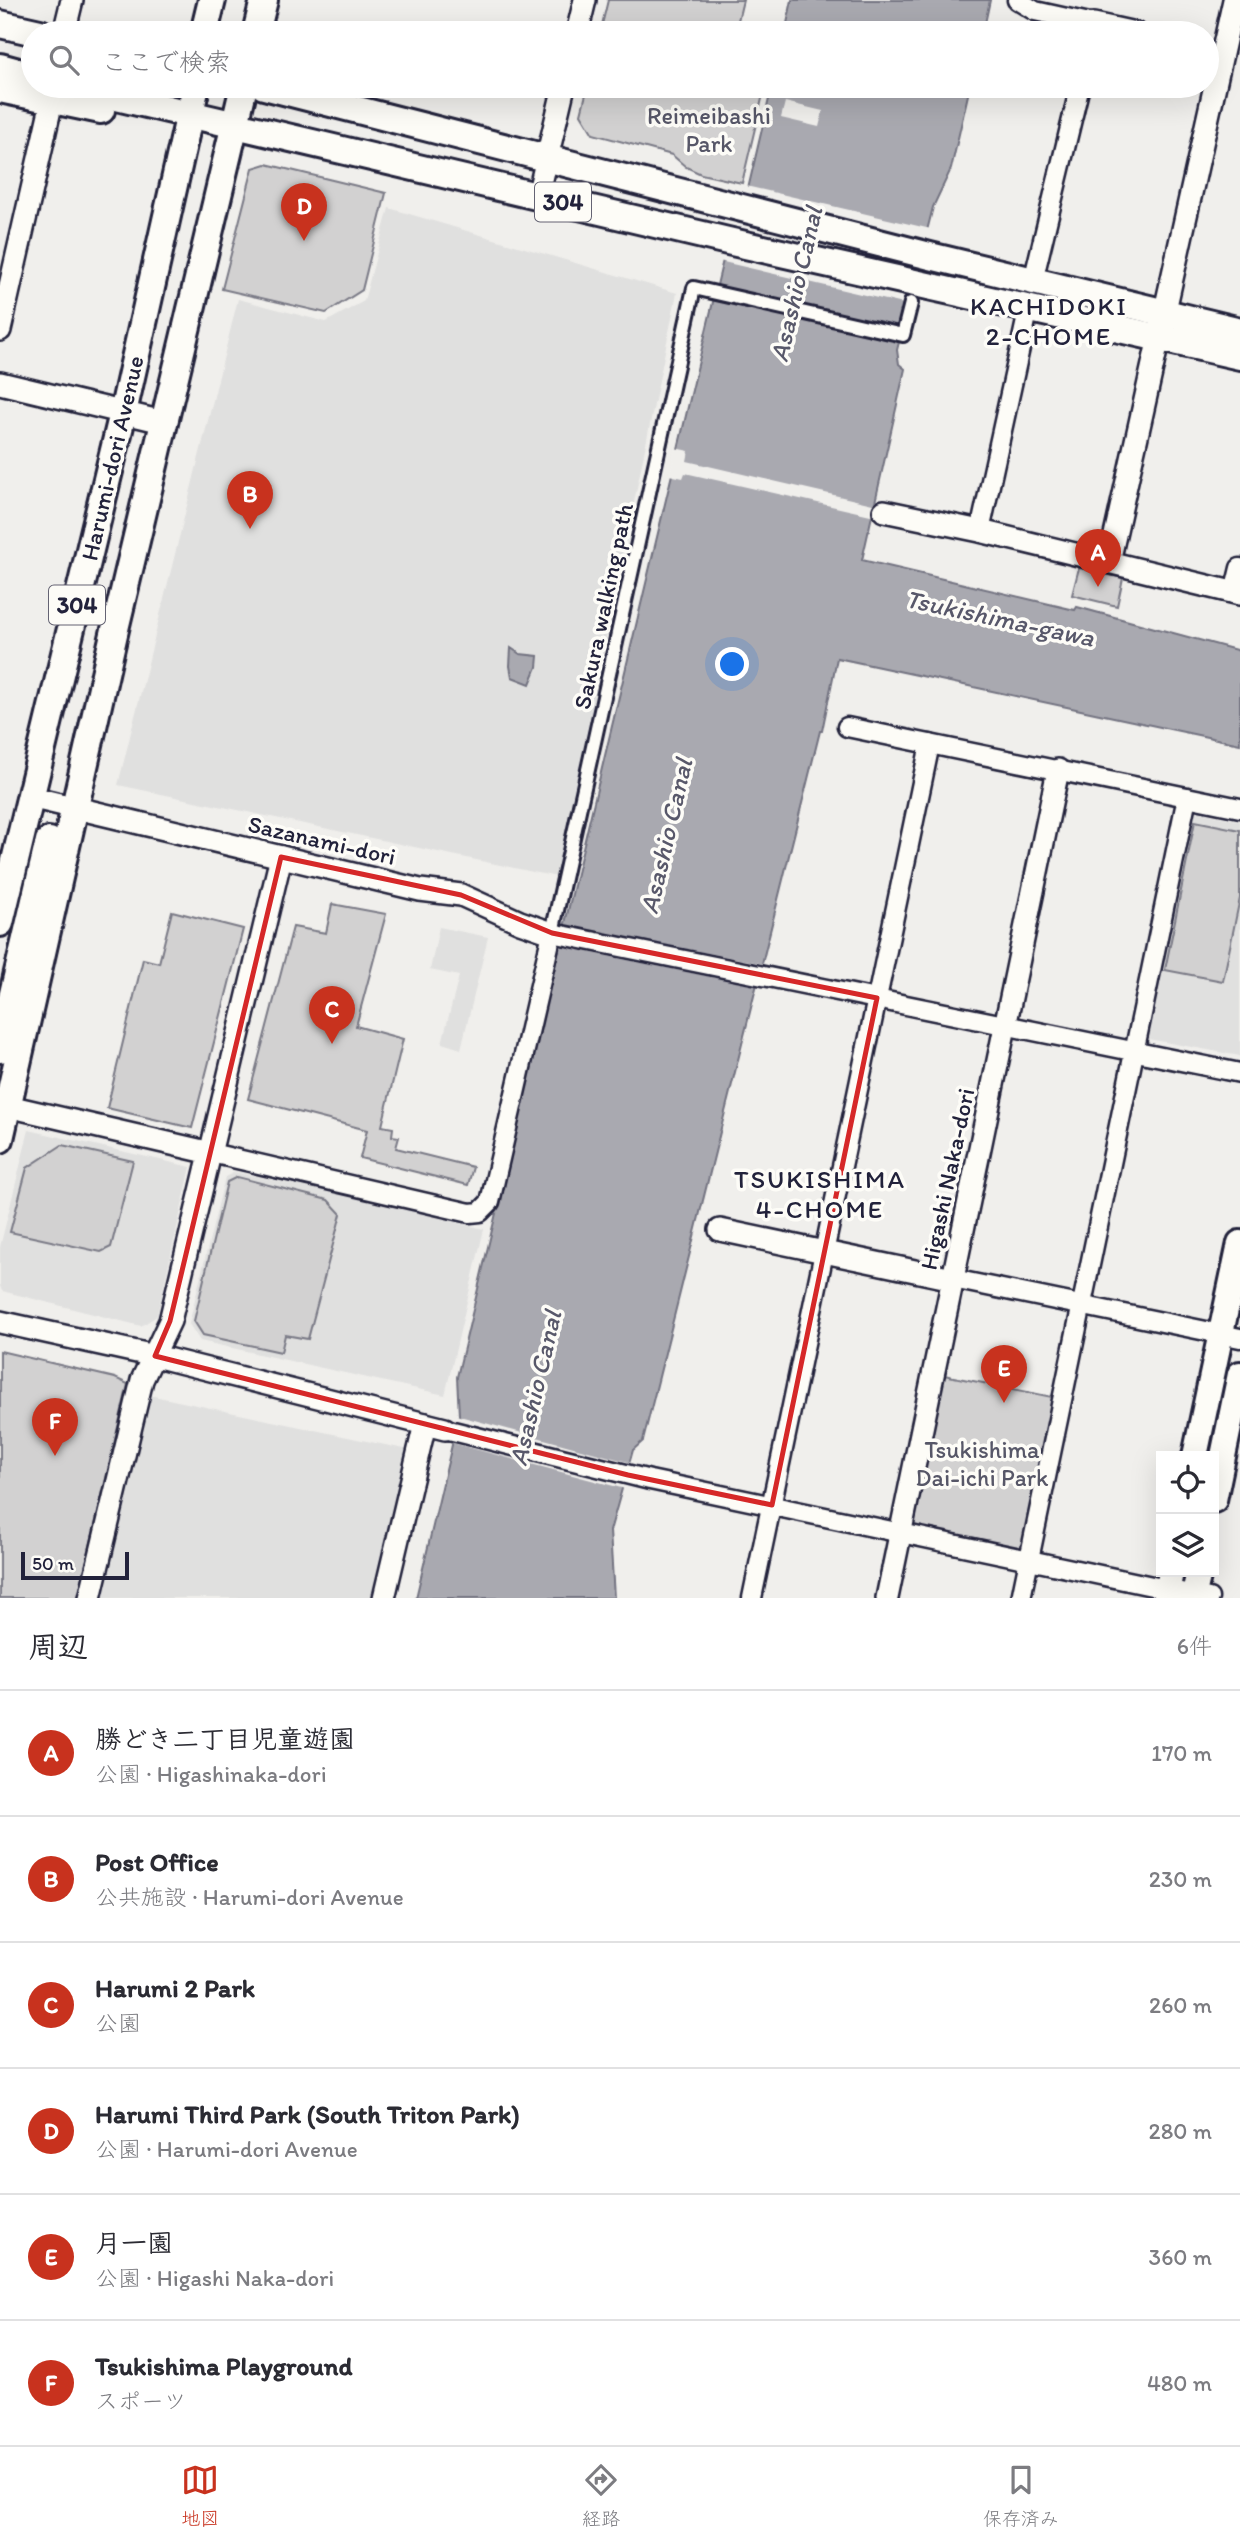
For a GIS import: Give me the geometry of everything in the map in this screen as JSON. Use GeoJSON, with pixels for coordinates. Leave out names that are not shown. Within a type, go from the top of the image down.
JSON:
{"type":"FeatureCollection","features":[{"type":"Feature","properties":{"kind":"main road"},"geometry":{"type":"LineString","coordinates":[[207,21],[212,0]]}},
{"type":"Feature","properties":{"kind":"main road"},"geometry":{"type":"LineString","coordinates":[[259,21],[264,0]]}},
{"type":"Feature","properties":{"kind":"main road"},"geometry":{"type":"LineString","coordinates":[[0,24],[21,29]]}},
{"type":"Feature","properties":{"kind":"main road"},"geometry":{"type":"LineString","coordinates":[[0,67],[21,73]]}},
{"type":"Feature","properties":{"kind":"main road"},"geometry":{"type":"LineString","coordinates":[[0,89],[21,90]]}},
{"type":"Feature","properties":{"kind":"main road","name":"304"},"geometry":{"type":"LineString","coordinates":[[75,98],[118,113],[139,103],[188,114],[732,242],[917,294],[1162,325],[1240,331]]}},
{"type":"Feature","properties":{"kind":"main road","name":"Harumi-dori Avenue"},"geometry":{"type":"LineString","coordinates":[[0,923],[123,412],[193,98]]}},
{"type":"Feature","properties":{"kind":"main road","name":"Harumi-dori Avenue"},"geometry":{"type":"LineString","coordinates":[[0,1049],[29,925],[67,807],[116,625],[241,98]]}},
{"type":"Feature","properties":{"kind":"main road","name":"304"},"geometry":{"type":"LineString","coordinates":[[312,98],[1033,281],[1162,325],[1240,356]]}},
{"type":"Feature","properties":{"kind":"main road","name":"Harumi-dori Avenue"},"geometry":{"type":"LineString","coordinates":[[0,1139],[67,807]]}},
{"type":"Feature","properties":{"kind":"main road"},"geometry":{"type":"LineString","coordinates":[[1196,1451],[1231,1336],[1240,1243]]}},
{"type":"Feature","properties":{"kind":"main road"},"geometry":{"type":"LineString","coordinates":[[1219,1476],[1240,1374]]}},
{"type":"Feature","properties":{"kind":"street"},"geometry":{"type":"LineString","coordinates":[[67,21],[72,0]]}},
{"type":"Feature","properties":{"kind":"street"},"geometry":{"type":"LineString","coordinates":[[580,21],[585,0]]}},
{"type":"Feature","properties":{"kind":"street"},"geometry":{"type":"LineString","coordinates":[[1017,0],[1035,11],[1069,21]]}},
{"type":"Feature","properties":{"kind":"street"},"geometry":{"type":"LineString","coordinates":[[1219,72],[1234,0]]}},
{"type":"Feature","properties":{"kind":"street"},"geometry":{"type":"LineString","coordinates":[[0,330],[60,98]]}},
{"type":"Feature","properties":{"kind":"street"},"geometry":{"type":"LineString","coordinates":[[538,196],[561,98]]}},
{"type":"Feature","properties":{"kind":"street"},"geometry":{"type":"LineString","coordinates":[[1033,281],[1077,98]]}},
{"type":"Feature","properties":{"kind":"street"},"geometry":{"type":"LineString","coordinates":[[1109,562],[1213,98]]}},
{"type":"Feature","properties":{"kind":"street","name":"Sakura walking path"},"geometry":{"type":"LineString","coordinates":[[555,934],[694,288],[903,335],[917,294]]}},
{"type":"Feature","properties":{"kind":"street"},"geometry":{"type":"LineString","coordinates":[[980,531],[1029,307]]}},
{"type":"Feature","properties":{"kind":"street"},"geometry":{"type":"LineString","coordinates":[[0,383],[163,422]]}},
{"type":"Feature","properties":{"kind":"street"},"geometry":{"type":"LineString","coordinates":[[884,511],[980,531],[1237,594],[1240,568]]}},
{"type":"Feature","properties":{"kind":"street"},"geometry":{"type":"LineString","coordinates":[[847,727],[1240,808]]}},
{"type":"Feature","properties":{"kind":"street"},"geometry":{"type":"LineString","coordinates":[[752,1598],[930,744]]}},
{"type":"Feature","properties":{"kind":"street","name":"Higashi Naka-dori"},"geometry":{"type":"LineString","coordinates":[[887,1598],[1058,770]]}},
{"type":"Feature","properties":{"kind":"street","name":"Sazanami-dori"},"geometry":{"type":"LineString","coordinates":[[30,797],[420,890],[461,895],[520,922],[555,934]]}},
{"type":"Feature","properties":{"kind":"street"},"geometry":{"type":"LineString","coordinates":[[1021,1598],[1187,797]]}},
{"type":"Feature","properties":{"kind":"street"},"geometry":{"type":"LineString","coordinates":[[90,1598],[142,1380],[170,1321],[281,857]]}},
{"type":"Feature","properties":{"kind":"street"},"geometry":{"type":"LineString","coordinates":[[8,1106],[470,1213],[480,1212],[489,1202],[555,934],[1240,1073]]}},
{"type":"Feature","properties":{"kind":"street"},"geometry":{"type":"LineString","coordinates":[[720,1230],[1231,1336]]}},
{"type":"Feature","properties":{"kind":"street"},"geometry":{"type":"LineString","coordinates":[[0,1310],[47,1333]]}},
{"type":"Feature","properties":{"kind":"street"},"geometry":{"type":"LineString","coordinates":[[0,1322],[155,1356],[628,1475],[1029,1559],[1199,1591]]}},
{"type":"Feature","properties":{"kind":"street"},"geometry":{"type":"LineString","coordinates":[[384,1598],[435,1426]]}},
{"type":"Feature","properties":{"kind":"highlighted area"},"geometry":{"type":"Polygon","coordinates":[[[281,857],[461,895],[552,933],[877,998],[772,1505],[628,1475],[155,1356],[170,1321],[281,857]]]}},
{"type":"Feature","properties":{"kind":"shaded area"},"geometry":{"type":"Polygon","coordinates":[[[389,208],[677,293],[557,877],[118,785],[238,299],[326,322],[364,301],[389,208]]]}},
{"type":"Feature","properties":{"kind":"shaded area"},"geometry":{"type":"Polygon","coordinates":[[[1191,810],[1240,821],[1240,1056],[1143,1038],[1191,810]]]}},
{"type":"Feature","properties":{"kind":"shaded area"},"geometry":{"type":"Polygon","coordinates":[[[439,927],[488,937],[461,1049],[442,1043],[459,976],[430,970],[439,927]]]}},
{"type":"Feature","properties":{"kind":"shaded area"},"geometry":{"type":"Polygon","coordinates":[[[29,1130],[191,1167],[157,1316],[141,1326],[2,1291],[0,1247],[29,1130]]]}},
{"type":"Feature","properties":{"kind":"shaded area"},"geometry":{"type":"Polygon","coordinates":[[[235,1172],[368,1200],[484,1229],[445,1395],[200,1341],[189,1324],[225,1177],[235,1172]]]}},
{"type":"Feature","properties":{"kind":"shaded area"},"geometry":{"type":"Polygon","coordinates":[[[149,1395],[409,1450],[374,1598],[101,1598],[149,1395]]]}},
{"type":"Feature","properties":{"kind":"green space","name":"Reimeibashi Park"},"geometry":{"type":"Polygon","coordinates":[[[608,0],[743,0],[738,21],[603,21],[608,0]]]}},
{"type":"Feature","properties":{"kind":"green space","name":"Reimeibashi Park"},"geometry":{"type":"Polygon","coordinates":[[[585,98],[762,98],[742,183],[701,174],[686,167],[672,155],[593,134],[581,114],[585,98]]]}},
{"type":"Feature","properties":{"kind":"green space"},"geometry":{"type":"Polygon","coordinates":[[[266,164],[386,193],[362,290],[326,313],[222,289],[253,168],[266,164]]]}},
{"type":"Feature","properties":{"kind":"green space"},"geometry":{"type":"Polygon","coordinates":[[[1079,568],[1123,578],[1117,606],[1072,595],[1079,568]]]}},
{"type":"Feature","properties":{"kind":"green space"},"geometry":{"type":"Polygon","coordinates":[[[1195,821],[1240,830],[1240,898],[1223,981],[1165,970],[1195,821]]]}},
{"type":"Feature","properties":{"kind":"green space"},"geometry":{"type":"Polygon","coordinates":[[[332,904],[386,914],[356,1026],[403,1039],[382,1126],[393,1128],[392,1136],[399,1137],[396,1148],[473,1167],[468,1185],[360,1158],[367,1130],[248,1099],[293,927],[326,933],[332,904]]]}},
{"type":"Feature","properties":{"kind":"green space"},"geometry":{"type":"Polygon","coordinates":[[[172,911],[243,929],[192,1128],[107,1108],[143,959],[159,963],[172,911]]]}},
{"type":"Feature","properties":{"kind":"green space"},"geometry":{"type":"Polygon","coordinates":[[[62,1145],[133,1161],[111,1247],[101,1252],[10,1232],[27,1168],[62,1145]]]}},
{"type":"Feature","properties":{"kind":"green space"},"geometry":{"type":"Polygon","coordinates":[[[237,1177],[328,1200],[341,1214],[308,1339],[285,1335],[281,1352],[203,1335],[194,1321],[227,1182],[237,1177]]]}},
{"type":"Feature","properties":{"kind":"green space"},"geometry":{"type":"Polygon","coordinates":[[[0,1351],[115,1378],[128,1384],[78,1598],[0,1598],[0,1351]]]}},
{"type":"Feature","properties":{"kind":"green space","name":"Tsukishima Dai-ichi Park"},"geometry":{"type":"Polygon","coordinates":[[[939,1374],[1057,1398],[1024,1553],[907,1528],[939,1374]]]}},
{"type":"Feature","properties":{"kind":"water"},"geometry":{"type":"Polygon","coordinates":[[[792,0],[990,0],[986,21],[788,21],[792,0]]]}},
{"type":"Feature","properties":{"kind":"water"},"geometry":{"type":"Polygon","coordinates":[[[769,98],[967,98],[951,169],[933,207],[897,350],[899,364],[905,369],[862,560],[1075,610],[1077,607],[1240,651],[1240,744],[837,658],[822,731],[643,1441],[633,1450],[610,1531],[614,1598],[416,1598],[459,1415],[457,1377],[723,260],[731,262],[769,98]]]}},
{"type":"Feature","properties":{"kind":"water"},"geometry":{"type":"Polygon","coordinates":[[[511,648],[520,654],[538,656],[530,684],[512,677],[511,648]]]}},
{"type":"Feature","properties":{"kind":"pier"},"geometry":{"type":"Polygon","coordinates":[[[785,102],[823,111],[819,127],[781,118],[785,102]]]}},
{"type":"Feature","properties":{"kind":"pier"},"geometry":{"type":"Polygon","coordinates":[[[746,186],[931,229],[912,306],[719,261],[722,257],[728,258],[746,186]]]}},
{"type":"Feature","properties":{"kind":"pier"},"geometry":{"type":"Polygon","coordinates":[[[675,448],[689,451],[687,461],[877,505],[875,516],[685,473],[683,478],[669,475],[675,448]]]}},
{"type":"Feature","properties":{"kind":"pier"},"geometry":{"type":"Polygon","coordinates":[[[562,925],[765,964],[761,987],[558,946],[562,925]]]}},
{"type":"Feature","properties":{"kind":"pier"},"geometry":{"type":"Polygon","coordinates":[[[456,1415],[632,1463],[625,1489],[448,1442],[456,1415]]]}},
{"type":"Feature","properties":{"kind":"place","name":"Harumi Third Park (South Triton Park)"},"geometry":{"type":"Point","coordinates":[304,241]}},
{"type":"Feature","properties":{"kind":"place","name":"Post Office"},"geometry":{"type":"Point","coordinates":[250,529]}},
{"type":"Feature","properties":{"kind":"place","name":"勝どき二丁目児童遊園"},"geometry":{"type":"Point","coordinates":[1098,587]}},
{"type":"Feature","properties":{"kind":"place","name":"Harumi 2 Park"},"geometry":{"type":"Point","coordinates":[332,1044]}},
{"type":"Feature","properties":{"kind":"place","name":"月一園"},"geometry":{"type":"Point","coordinates":[1004,1403]}},
{"type":"Feature","properties":{"kind":"place","name":"Tsukishima Playground"},"geometry":{"type":"Point","coordinates":[55,1456]}},
{"type":"Feature","properties":{"kind":"district","name":"KACHIDOKI 2-CHOME"},"geometry":{"type":"Point","coordinates":[1049,321]}},
{"type":"Feature","properties":{"kind":"district","name":"TSUKISHIMA 4-CHOME"},"geometry":{"type":"Point","coordinates":[820,1194]}},
{"type":"Feature","properties":{"kind":"water label","name":"Asashio Canal"},"geometry":{"type":"Point","coordinates":[796,284]}},
{"type":"Feature","properties":{"kind":"water label","name":"Tsukishima-gawa"},"geometry":{"type":"Point","coordinates":[1000,618]}},
{"type":"Feature","properties":{"kind":"water label","name":"Asashio Canal"},"geometry":{"type":"Point","coordinates":[666,836]}},
{"type":"Feature","properties":{"kind":"water label","name":"Asashio Canal"},"geometry":{"type":"Point","coordinates":[535,1388]}}]}
